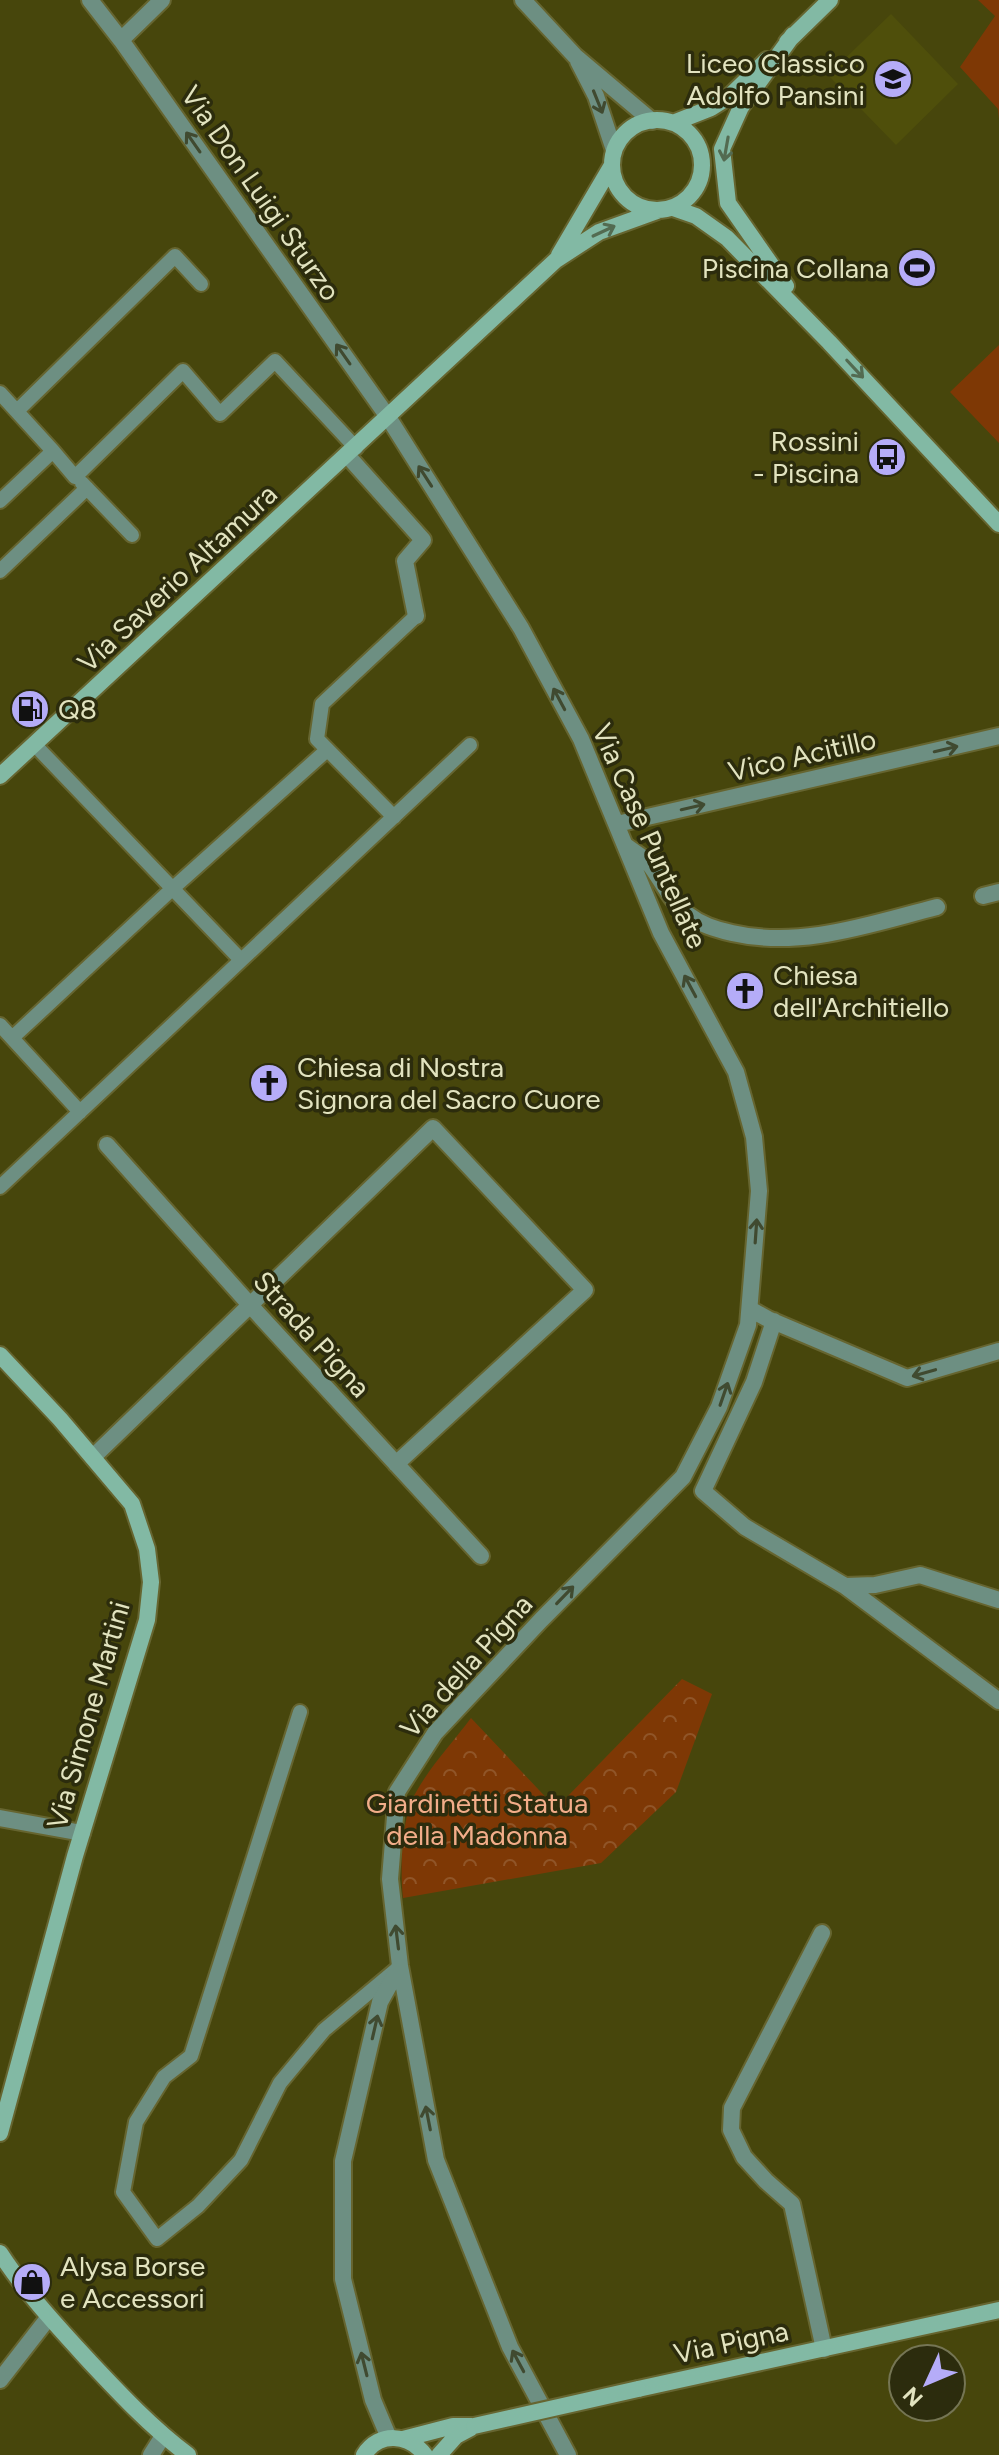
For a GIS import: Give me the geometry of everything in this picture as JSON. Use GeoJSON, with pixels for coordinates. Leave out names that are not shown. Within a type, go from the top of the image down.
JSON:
{"type":"FeatureCollection","features":[{"type":"Feature","properties":{"kind":"main road"},"geometry":{"type":"LineString","coordinates":[[673,123],[711,108],[730,96],[830,0]]}},
{"type":"Feature","properties":{"kind":"main road"},"geometry":{"type":"LineString","coordinates":[[793,35],[741,107],[722,149],[728,203],[829,342]]}},
{"type":"Feature","properties":{"kind":"main road"},"geometry":{"type":"LineString","coordinates":[[652,121],[673,123],[687,131],[697,143],[702,158],[702,174],[697,188],[686,200],[599,232],[556,260],[621,138],[631,129],[652,121]]}},
{"type":"Feature","properties":{"kind":"main road"},"geometry":{"type":"LineString","coordinates":[[613,158],[614,179],[631,202],[644,208],[696,216],[727,238],[999,524]]}},
{"type":"Feature","properties":{"kind":"main road","name":"Via Saverio Altamura"},"geometry":{"type":"LineString","coordinates":[[0,776],[556,260]]}},
{"type":"Feature","properties":{"kind":"main road","name":"Via Simone Martini"},"geometry":{"type":"LineString","coordinates":[[0,1355],[132,1504],[147,1549],[151,1582],[147,1620],[82,1833],[1,2122]]}},
{"type":"Feature","properties":{"kind":"main road"},"geometry":{"type":"LineString","coordinates":[[0,2253],[49,2317],[163,2436],[188,2455]]}},
{"type":"Feature","properties":{"kind":"main road","name":"Via Pigna"},"geometry":{"type":"LineString","coordinates":[[364,2455],[377,2441],[453,2426],[474,2426],[999,2310]]}},
{"type":"Feature","properties":{"kind":"main road","name":"Via Pigna"},"geometry":{"type":"LineString","coordinates":[[439,2455],[456,2436],[474,2426]]}},
{"type":"Feature","properties":{"kind":"main road"},"geometry":{"type":"LineString","coordinates":[[396,2438],[411,2441],[425,2455]]}},
{"type":"Feature","properties":{"kind":"street","name":"Via Don Luigi Sturzo"},"geometry":{"type":"LineString","coordinates":[[90,0],[388,417]]}},
{"type":"Feature","properties":{"kind":"street"},"geometry":{"type":"LineString","coordinates":[[121,40],[162,0]]}},
{"type":"Feature","properties":{"kind":"street"},"geometry":{"type":"LineString","coordinates":[[523,0],[575,56],[652,121]]}},
{"type":"Feature","properties":{"kind":"street"},"geometry":{"type":"LineString","coordinates":[[575,56],[596,96],[613,158]]}},
{"type":"Feature","properties":{"kind":"street","name":"Via Case Puntellate"},"geometry":{"type":"LineString","coordinates":[[388,417],[521,628],[581,739],[661,933],[736,1072],[754,1137],[759,1191],[750,1309]]}},
{"type":"Feature","properties":{"kind":"street"},"geometry":{"type":"LineString","coordinates":[[352,452],[423,540],[405,561],[416,616]]}},
{"type":"Feature","properties":{"kind":"street","name":"Vico Acitillo"},"geometry":{"type":"LineString","coordinates":[[617,824],[999,736]]}},
{"type":"Feature","properties":{"kind":"street"},"geometry":{"type":"LineString","coordinates":[[624,845],[648,862],[685,913],[708,927],[746,936],[792,939],[837,932],[937,907]]}},
{"type":"Feature","properties":{"kind":"street"},"geometry":{"type":"LineString","coordinates":[[93,1457],[433,1128],[585,1290],[396,1464]]}},
{"type":"Feature","properties":{"kind":"street","name":"Strada Pigna"},"geometry":{"type":"LineString","coordinates":[[107,1145],[481,1556]]}},
{"type":"Feature","properties":{"kind":"street"},"geometry":{"type":"LineString","coordinates":[[750,1309],[907,1378],[999,1351]]}},
{"type":"Feature","properties":{"kind":"street","name":"Via della Pigna"},"geometry":{"type":"LineString","coordinates":[[568,2455],[510,2347],[436,2160],[400,1966],[390,1879],[397,1792],[435,1733],[683,1477],[719,1407],[748,1325],[750,1309]]}},
{"type":"Feature","properties":{"kind":"street"},"geometry":{"type":"LineString","coordinates":[[774,1321],[754,1382],[703,1491],[745,1527],[845,1586],[999,1701]]}},
{"type":"Feature","properties":{"kind":"street"},"geometry":{"type":"LineString","coordinates":[[845,1586],[875,1585],[920,1575],[999,1600]]}},
{"type":"Feature","properties":{"kind":"street"},"geometry":{"type":"LineString","coordinates":[[0,1818],[82,1833]]}},
{"type":"Feature","properties":{"kind":"street"},"geometry":{"type":"LineString","coordinates":[[822,1933],[732,2108],[731,2130],[744,2157],[792,2204],[824,2349]]}},
{"type":"Feature","properties":{"kind":"street"},"geometry":{"type":"LineString","coordinates":[[396,2438],[373,2400],[343,2279],[343,2161],[380,2002],[400,1966]]}},
{"type":"Feature","properties":{"kind":"street"},"geometry":{"type":"LineString","coordinates":[[0,2380],[49,2317]]}},
{"type":"Feature","properties":{"kind":"street"},"geometry":{"type":"LineString","coordinates":[[151,2455],[163,2436]]}},
{"type":"Feature","properties":{"kind":"lane"},"geometry":{"type":"LineString","coordinates":[[17,411],[175,256],[201,284]]}},
{"type":"Feature","properties":{"kind":"lane"},"geometry":{"type":"LineString","coordinates":[[75,477],[183,371],[220,414],[275,361],[352,452]]}},
{"type":"Feature","properties":{"kind":"lane"},"geometry":{"type":"LineString","coordinates":[[0,393],[132,535]]}},
{"type":"Feature","properties":{"kind":"lane"},"geometry":{"type":"LineString","coordinates":[[0,501],[53,451]]}},
{"type":"Feature","properties":{"kind":"lane"},"geometry":{"type":"LineString","coordinates":[[0,571],[87,488]]}},
{"type":"Feature","properties":{"kind":"lane"},"geometry":{"type":"LineString","coordinates":[[394,817],[317,739],[322,704],[416,616]]}},
{"type":"Feature","properties":{"kind":"lane"},"geometry":{"type":"LineString","coordinates":[[34,744],[241,960]]}},
{"type":"Feature","properties":{"kind":"lane"},"geometry":{"type":"LineString","coordinates":[[0,1187],[470,745]]}},
{"type":"Feature","properties":{"kind":"lane"},"geometry":{"type":"LineString","coordinates":[[12,1038],[327,750]]}},
{"type":"Feature","properties":{"kind":"lane"},"geometry":{"type":"LineString","coordinates":[[0,1025],[80,1112]]}},
{"type":"Feature","properties":{"kind":"lane"},"geometry":{"type":"LineString","coordinates":[[300,1712],[191,2056],[164,2077],[136,2122],[123,2192],[157,2239],[198,2206],[241,2160],[280,2083],[324,2030],[400,1966]]}},
{"type":"Feature","properties":{"kind":"shaded area","name":"Liceo Classico Adolfo Pansini"},"geometry":{"type":"Polygon","coordinates":[[[891,14],[958,84],[896,145],[828,75],[891,14]]]}},
{"type":"Feature","properties":{"kind":"green space"},"geometry":{"type":"Polygon","coordinates":[[[978,0],[999,0],[999,119],[998,109],[960,67],[995,16],[978,0]]]}},
{"type":"Feature","properties":{"kind":"green space"},"geometry":{"type":"Polygon","coordinates":[[[999,345],[999,443],[950,392],[999,345]]]}},
{"type":"Feature","properties":{"kind":"green space","name":"Giardinetti Statua della Madonna"},"geometry":{"type":"Polygon","coordinates":[[[682,1679],[712,1694],[676,1792],[601,1863],[403,1898],[403,1845],[410,1804],[427,1775],[471,1718],[555,1807],[682,1679]]]}},
{"type":"Feature","properties":{"kind":"place","name":"Liceo Classico Adolfo Pansini"},"geometry":{"type":"Point","coordinates":[893,79]}},
{"type":"Feature","properties":{"kind":"place","name":"Piscina Collana"},"geometry":{"type":"Point","coordinates":[917,268]}},
{"type":"Feature","properties":{"kind":"place","name":"Rossini - Piscina"},"geometry":{"type":"Point","coordinates":[887,457]}},
{"type":"Feature","properties":{"kind":"place","name":"Q8"},"geometry":{"type":"Point","coordinates":[30,709]}},
{"type":"Feature","properties":{"kind":"place","name":"Chiesa dell'Architiello"},"geometry":{"type":"Point","coordinates":[745,991]}},
{"type":"Feature","properties":{"kind":"place","name":"Chiesa di Nostra Signora del Sacro Cuore"},"geometry":{"type":"Point","coordinates":[269,1083]}},
{"type":"Feature","properties":{"kind":"place","name":"Alysa Borse e Accessori"},"geometry":{"type":"Point","coordinates":[32,2282]}}]}
